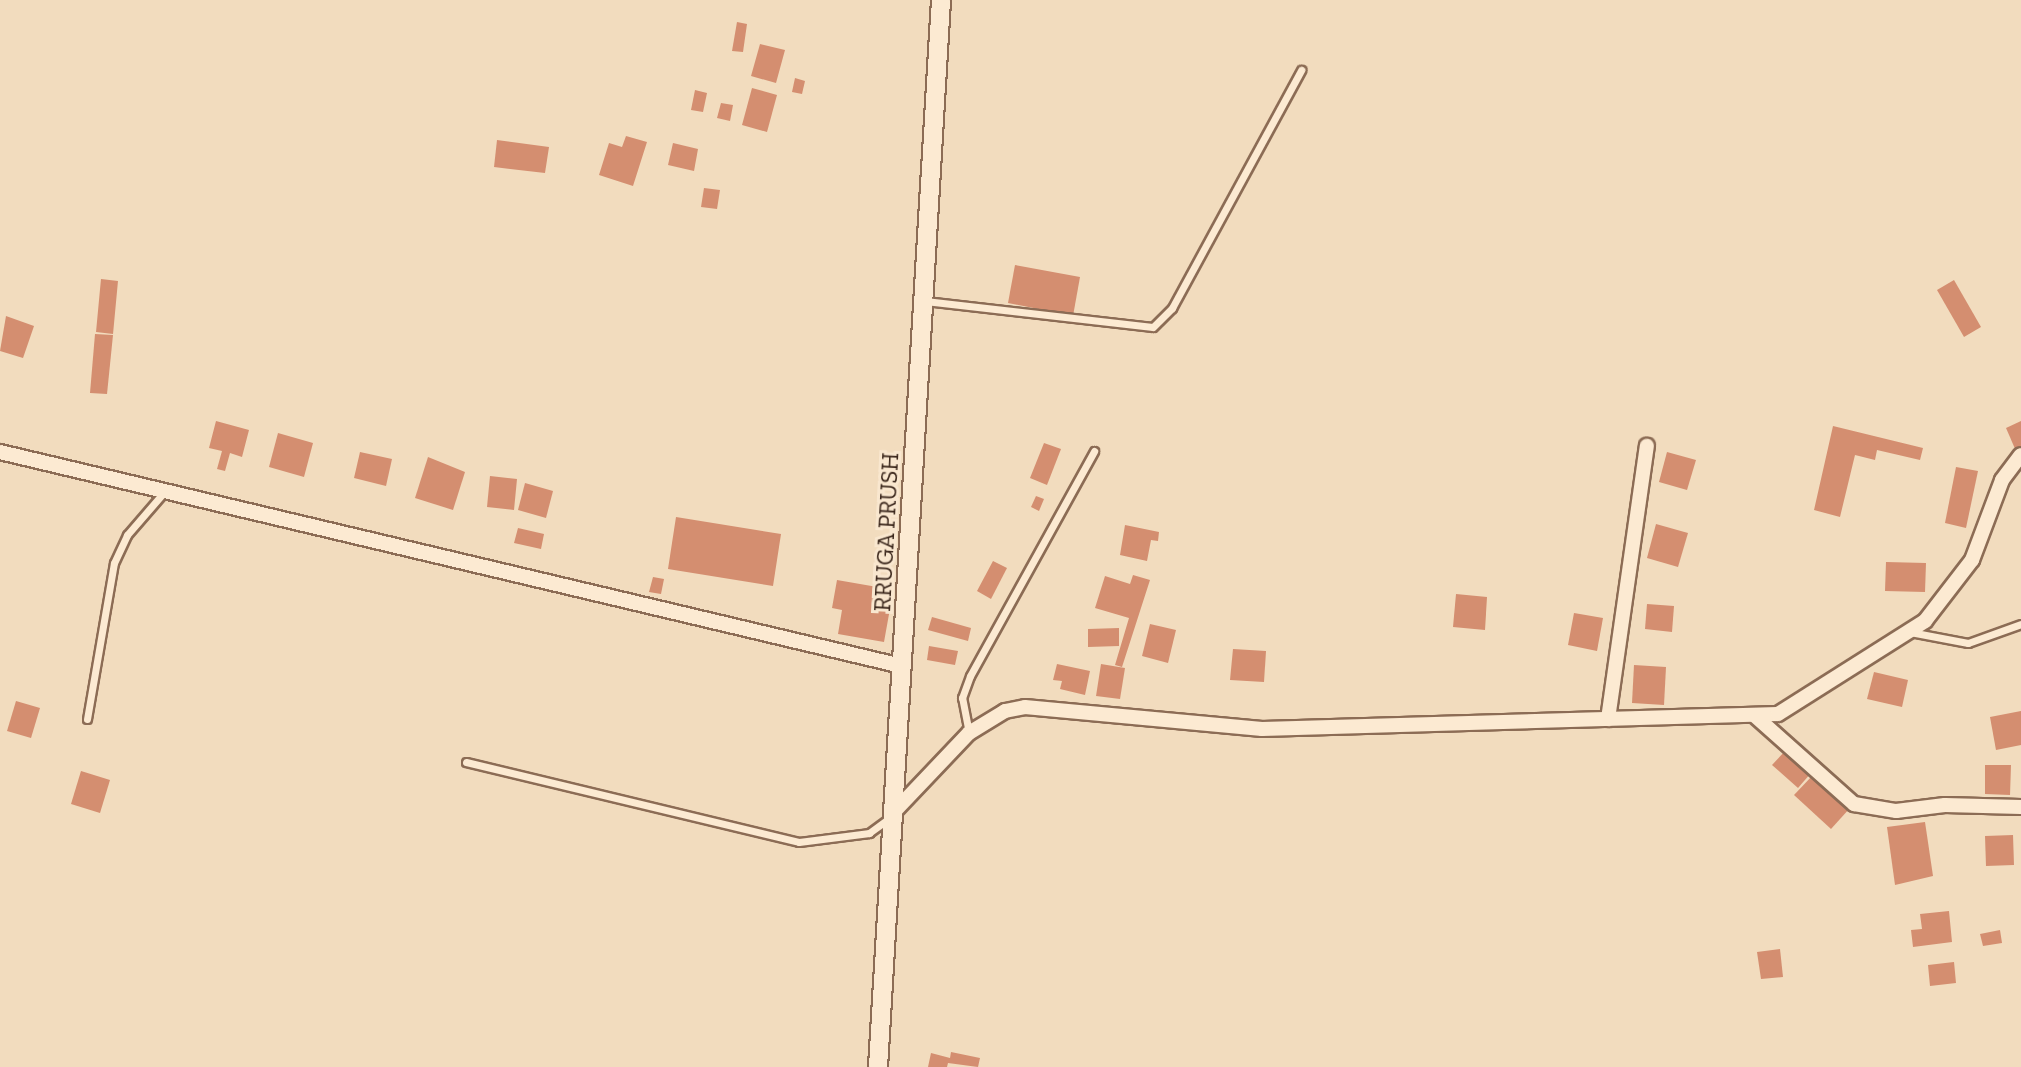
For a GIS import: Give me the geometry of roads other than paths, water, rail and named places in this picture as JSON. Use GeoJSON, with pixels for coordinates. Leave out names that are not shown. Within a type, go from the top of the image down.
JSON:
{"type":"FeatureCollection","features":[{"type":"Feature","properties":{"kind":"street","name":"RRUGA PRUSH"},"geometry":{"type":"LineString","coordinates":[[878,1067],[941,0]]}},
{"type":"Feature","properties":{"kind":"street"},"geometry":{"type":"LineString","coordinates":[[1608,719],[1647,446]]}},
{"type":"Feature","properties":{"kind":"street"},"geometry":{"type":"LineString","coordinates":[[0,452],[167,489],[902,666]]}},
{"type":"Feature","properties":{"kind":"street"},"geometry":{"type":"LineString","coordinates":[[893,813],[969,733],[1005,711],[1025,707],[1262,729],[1754,715],[1795,707],[1925,621],[1954,590],[1972,560],[2002,480],[2021,455]]}},
{"type":"Feature","properties":{"kind":"street"},"geometry":{"type":"LineString","coordinates":[[1754,715],[1854,804],[1896,811],[1945,805],[2021,807]]}},
{"type":"Feature","properties":{"kind":"lane"},"geometry":{"type":"LineString","coordinates":[[923,301],[1153,327],[1172,308],[1301,70]]}},
{"type":"Feature","properties":{"kind":"lane"},"geometry":{"type":"LineString","coordinates":[[969,733],[962,707],[970,676],[1094,451]]}},
{"type":"Feature","properties":{"kind":"lane"},"geometry":{"type":"LineString","coordinates":[[87,719],[114,563],[127,535],[167,489]]}},
{"type":"Feature","properties":{"kind":"lane"},"geometry":{"type":"LineString","coordinates":[[1908,632],[1968,643],[2021,624]]}},
{"type":"Feature","properties":{"kind":"lane"},"geometry":{"type":"LineString","coordinates":[[466,762],[813,844],[846,833],[869,833],[893,813]]}}]}
